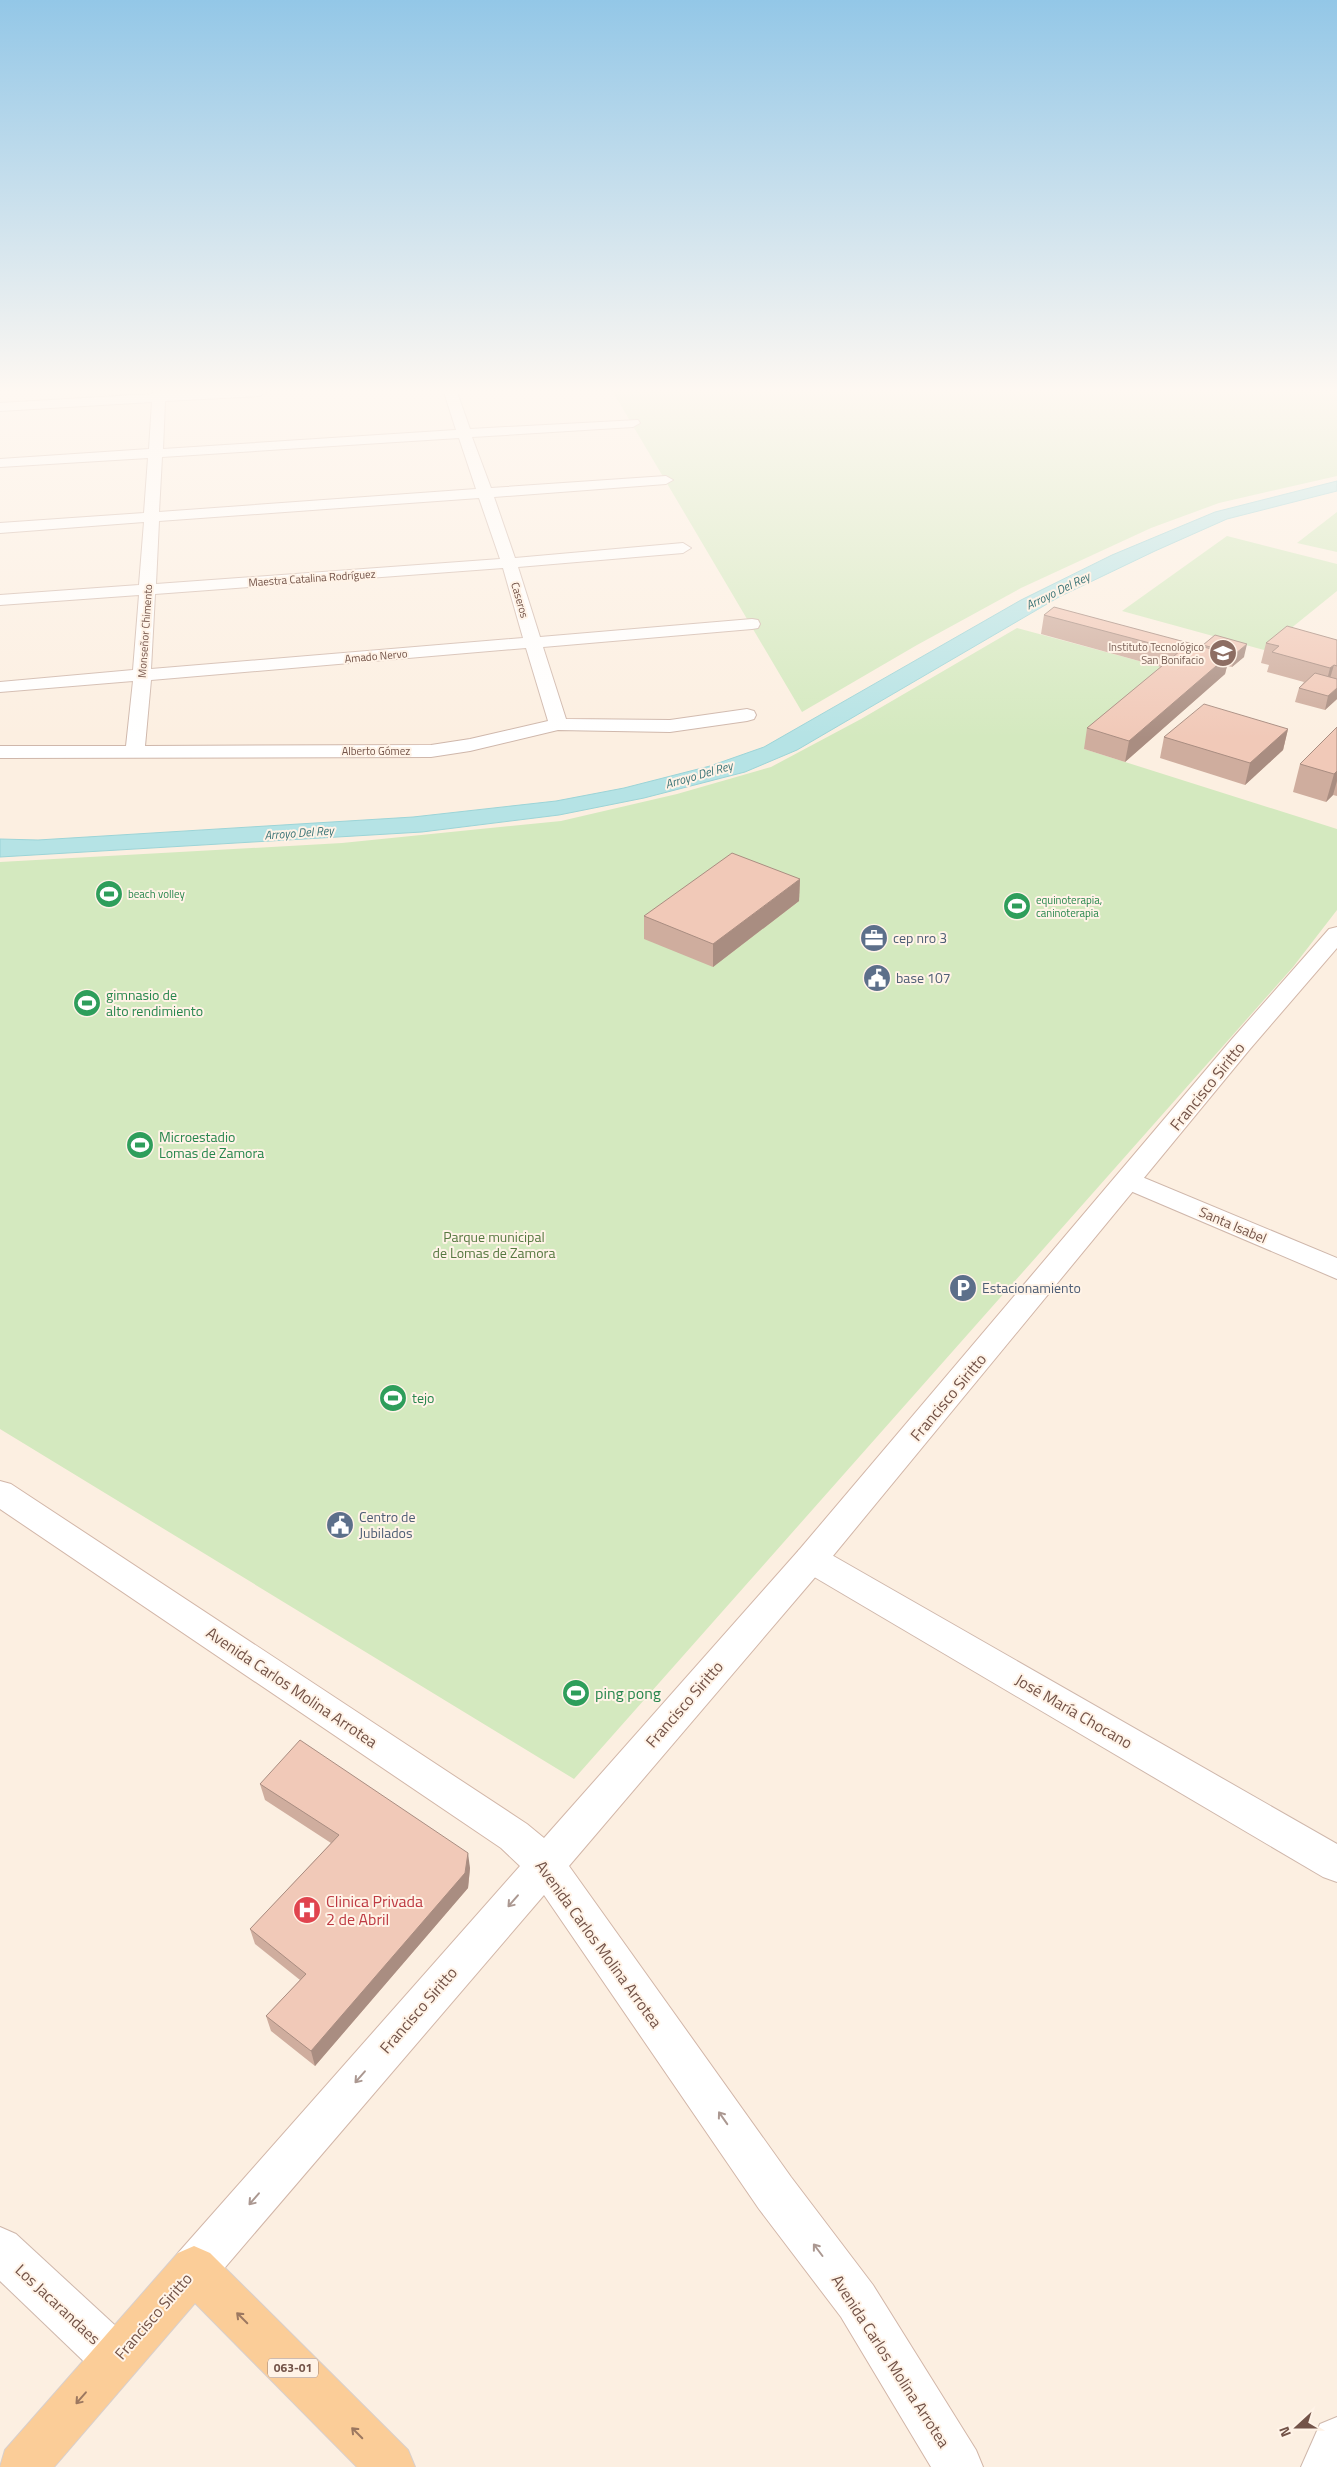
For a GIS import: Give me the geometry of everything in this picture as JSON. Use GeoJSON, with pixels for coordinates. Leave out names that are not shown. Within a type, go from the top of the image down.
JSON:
{"type":"FeatureCollection","features":[{"type":"Feature","properties":{"kind":"main road","name":"Francisco Siritto"},"geometry":{"type":"LineString","coordinates":[[22,2467],[194,2269]]}},
{"type":"Feature","properties":{"kind":"main road","name":"063-01"},"geometry":{"type":"LineString","coordinates":[[194,2269],[391,2467]]}},
{"type":"Feature","properties":{"kind":"street","name":"Monseñor Chimento"},"geometry":{"type":"LineString","coordinates":[[135,750],[142,676],[153,507]]}},
{"type":"Feature","properties":{"kind":"street"},"geometry":{"type":"LineString","coordinates":[[0,528],[297,507]]}},
{"type":"Feature","properties":{"kind":"street","name":"Caseros"},"geometry":{"type":"LineString","coordinates":[[491,507],[510,563],[532,643],[558,724]]}},
{"type":"Feature","properties":{"kind":"street","name":"Maestra Catalina Rodríguez"},"geometry":{"type":"LineString","coordinates":[[0,600],[510,563],[683,548]]}},
{"type":"Feature","properties":{"kind":"street","name":"Amado Nervo"},"geometry":{"type":"LineString","coordinates":[[0,687],[752,624]]}},
{"type":"Feature","properties":{"kind":"street","name":"Alberto Gómez"},"geometry":{"type":"LineString","coordinates":[[0,752],[135,750],[431,751],[470,746],[558,724],[655,727],[747,715]]}},
{"type":"Feature","properties":{"kind":"street","name":"Francisco Siritto"},"geometry":{"type":"LineString","coordinates":[[194,2269],[544,1864],[812,1559],[1130,1180],[1241,1044],[1337,934]]}},
{"type":"Feature","properties":{"kind":"street","name":"Santa Isabel"},"geometry":{"type":"LineString","coordinates":[[1130,1180],[1337,1269]]}},
{"type":"Feature","properties":{"kind":"street","name":"Avenida Carlos Molina Arrotea"},"geometry":{"type":"LineString","coordinates":[[0,1492],[514,1836],[544,1864],[775,2193],[857,2302],[959,2467]]}},
{"type":"Feature","properties":{"kind":"street","name":"José María Chocano"},"geometry":{"type":"LineString","coordinates":[[812,1559],[1337,1864]]}},
{"type":"Feature","properties":{"kind":"street","name":"Los Jacarandaes"},"geometry":{"type":"LineString","coordinates":[[0,2250],[115,2358]]}},
{"type":"Feature","properties":{"kind":"street"},"geometry":{"type":"LineString","coordinates":[[1326,2467],[1337,2441]]}},
{"type":"Feature","properties":{"kind":"green space"},"geometry":{"type":"Polygon","coordinates":[[[681,507],[1208,507],[1151,528],[1021,588],[917,645],[802,712],[681,507]]]}},
{"type":"Feature","properties":{"kind":"green space"},"geometry":{"type":"Polygon","coordinates":[[[1337,512],[1337,552],[1297,543],[1337,512]]]}},
{"type":"Feature","properties":{"kind":"green space"},"geometry":{"type":"Polygon","coordinates":[[[1227,536],[1337,564],[1337,591],[1264,650],[1122,611],[1227,536]]]}},
{"type":"Feature","properties":{"kind":"green space","name":"Parque municipal de Lomas de Zamora"},"geometry":{"type":"Polygon","coordinates":[[[1017,628],[1176,671],[1084,749],[1337,829],[1337,910],[1293,967],[574,1779],[0,1429],[0,862],[342,843],[561,821],[677,794],[771,767],[861,719],[1017,628]]]}},
{"type":"Feature","properties":{"kind":"water","name":"Arroyo Del Rey"},"geometry":{"type":"Polygon","coordinates":[[[1234,507],[1274,507],[1227,519],[1059,597],[797,750],[745,772],[644,798],[559,815],[422,832],[0,857],[0,839],[38,840],[413,817],[556,801],[624,788],[710,766],[764,747],[1021,600],[1112,555],[1215,512],[1234,507]]]}},
{"type":"Feature","properties":{"kind":"building"},"geometry":{"type":"Polygon","coordinates":[[[1054,607],[1230,654],[1129,741],[1087,728],[1180,651],[1044,615],[1054,607]]]}},
{"type":"Feature","properties":{"kind":"building"},"geometry":{"type":"Polygon","coordinates":[[[1287,626],[1337,640],[1337,666],[1334,665],[1330,668],[1272,652],[1279,646],[1266,643],[1287,626]]]}},
{"type":"Feature","properties":{"kind":"building"},"geometry":{"type":"Polygon","coordinates":[[[1215,635],[1247,644],[1235,654],[1203,645],[1215,635]]]}},
{"type":"Feature","properties":{"kind":"building"},"geometry":{"type":"Polygon","coordinates":[[[1315,673],[1337,679],[1337,688],[1328,696],[1299,688],[1315,673]]]}},
{"type":"Feature","properties":{"kind":"building"},"geometry":{"type":"Polygon","coordinates":[[[1204,704],[1288,729],[1250,763],[1164,737],[1204,704]]]}},
{"type":"Feature","properties":{"kind":"building"},"geometry":{"type":"Polygon","coordinates":[[[1337,727],[1337,771],[1334,774],[1300,764],[1337,727]]]}},
{"type":"Feature","properties":{"kind":"building"},"geometry":{"type":"Polygon","coordinates":[[[732,853],[800,879],[713,944],[644,916],[732,853]]]}},
{"type":"Feature","properties":{"kind":"building"},"geometry":{"type":"Polygon","coordinates":[[[300,1740],[468,1853],[465,1873],[311,2051],[266,2016],[306,1974],[250,1929],[339,1835],[260,1784],[300,1740]]]}},
{"type":"Feature","properties":{"kind":"place","name":"Instituto Tecnológico San Bonifacio"},"geometry":{"type":"Point","coordinates":[1223,653]}},
{"type":"Feature","properties":{"kind":"place","name":"beach volley"},"geometry":{"type":"Point","coordinates":[109,894]}},
{"type":"Feature","properties":{"kind":"place","name":"equinoterapia, caninoterapia"},"geometry":{"type":"Point","coordinates":[1017,906]}},
{"type":"Feature","properties":{"kind":"place","name":"cep nro 3"},"geometry":{"type":"Point","coordinates":[874,938]}},
{"type":"Feature","properties":{"kind":"place","name":"base 107"},"geometry":{"type":"Point","coordinates":[877,978]}},
{"type":"Feature","properties":{"kind":"place","name":"gimnasio de alto rendimiento"},"geometry":{"type":"Point","coordinates":[87,1003]}},
{"type":"Feature","properties":{"kind":"place","name":"Microestadio Lomas de Zamora"},"geometry":{"type":"Point","coordinates":[140,1145]}},
{"type":"Feature","properties":{"kind":"place","name":"Estacionamiento"},"geometry":{"type":"Point","coordinates":[963,1288]}},
{"type":"Feature","properties":{"kind":"place","name":"tejo"},"geometry":{"type":"Point","coordinates":[393,1398]}},
{"type":"Feature","properties":{"kind":"place","name":"Centro de Jubilados"},"geometry":{"type":"Point","coordinates":[340,1525]}},
{"type":"Feature","properties":{"kind":"place","name":"ping pong"},"geometry":{"type":"Point","coordinates":[576,1693]}},
{"type":"Feature","properties":{"kind":"place","name":"Clinica Privada 2 de Abril"},"geometry":{"type":"Point","coordinates":[307,1910]}}]}
